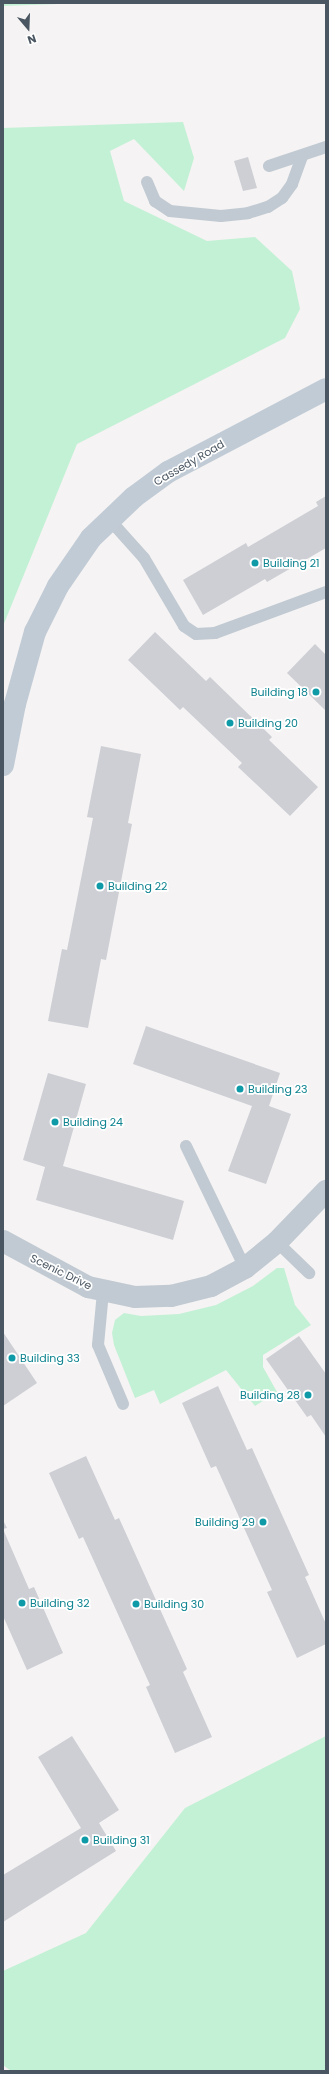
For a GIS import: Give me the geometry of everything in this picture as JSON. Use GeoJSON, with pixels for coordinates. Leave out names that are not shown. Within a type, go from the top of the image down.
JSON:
{"type":"FeatureCollection","features":[{"type":"Feature","properties":{"kind":"street","name":"Cassedy Road"},"geometry":{"type":"LineString","coordinates":[[3,765],[15,704],[35,632],[45,609],[72,564],[109,519],[134,497],[168,472],[326,389]]}},
{"type":"Feature","properties":{"kind":"street","name":"Scenic Drive"},"geometry":{"type":"LineString","coordinates":[[3,1241],[74,1281],[103,1292],[135,1297],[171,1296],[211,1286],[245,1268],[277,1242],[326,1191]]}},
{"type":"Feature","properties":{"kind":"lane"},"geometry":{"type":"LineString","coordinates":[[269,166],[302,157],[326,148]]}},
{"type":"Feature","properties":{"kind":"lane"},"geometry":{"type":"LineString","coordinates":[[147,182],[155,201],[170,211],[221,216],[248,213],[268,207],[282,198],[292,184],[302,157]]}},
{"type":"Feature","properties":{"kind":"lane"},"geometry":{"type":"LineString","coordinates":[[109,519],[144,558],[184,626],[196,634],[215,633],[326,592]]}},
{"type":"Feature","properties":{"kind":"lane"},"geometry":{"type":"LineString","coordinates":[[186,1146],[245,1268]]}},
{"type":"Feature","properties":{"kind":"lane"},"geometry":{"type":"LineString","coordinates":[[277,1242],[309,1273]]}},
{"type":"Feature","properties":{"kind":"lane"},"geometry":{"type":"LineString","coordinates":[[103,1292],[98,1345],[123,1404]]}},
{"type":"Feature","properties":{"kind":"green space"},"geometry":{"type":"Polygon","coordinates":[[[3,3],[85,3],[3,6],[3,3]]]}},
{"type":"Feature","properties":{"kind":"green space"},"geometry":{"type":"Polygon","coordinates":[[[183,122],[194,158],[184,191],[134,139],[110,151],[124,201],[207,241],[255,237],[292,271],[300,309],[285,338],[77,444],[3,626],[3,128],[183,122]]]}},
{"type":"Feature","properties":{"kind":"green space"},"geometry":{"type":"Polygon","coordinates":[[[277,1268],[284,1268],[295,1305],[311,1325],[263,1355],[263,1367],[277,1392],[255,1406],[226,1370],[160,1404],[154,1390],[135,1398],[114,1345],[112,1333],[115,1320],[124,1313],[141,1316],[179,1314],[216,1305],[253,1286],[277,1268]]]}},
{"type":"Feature","properties":{"kind":"green space"},"geometry":{"type":"Polygon","coordinates":[[[326,1736],[326,2071],[11,2071],[3,2065],[3,1971],[86,1933],[185,1808],[326,1736]]]}},
{"type":"Feature","properties":{"kind":"building"},"geometry":{"type":"Polygon","coordinates":[[[248,157],[257,188],[243,191],[234,161],[248,157]]]}},
{"type":"Feature","properties":{"kind":"building","name":"Building 21"},"geometry":{"type":"Polygon","coordinates":[[[326,496],[326,548],[267,582],[265,579],[203,615],[183,580],[246,543],[248,547],[318,506],[316,502],[326,496]]]}},
{"type":"Feature","properties":{"kind":"building","name":"Building 20"},"geometry":{"type":"Polygon","coordinates":[[[155,632],[206,681],[210,677],[272,737],[269,740],[318,787],[290,816],[238,767],[242,763],[183,707],[180,710],[128,660],[155,632]]]}},
{"type":"Feature","properties":{"kind":"building","name":"Building 18"},"geometry":{"type":"Polygon","coordinates":[[[315,644],[326,655],[326,711],[287,673],[315,644]]]}},
{"type":"Feature","properties":{"kind":"building","name":"Building 22"},"geometry":{"type":"Polygon","coordinates":[[[101,746],[141,754],[128,823],[132,824],[106,960],[101,959],[88,1028],[48,1021],[62,949],[67,950],[93,818],[87,817],[101,746]]]}},
{"type":"Feature","properties":{"kind":"building","name":"Building 23"},"geometry":{"type":"Polygon","coordinates":[[[146,1026],[280,1073],[269,1106],[291,1114],[266,1184],[228,1171],[252,1106],[133,1064],[146,1026]]]}},
{"type":"Feature","properties":{"kind":"building","name":"Building 24"},"geometry":{"type":"Polygon","coordinates":[[[48,1073],[86,1084],[63,1166],[184,1201],[173,1240],[36,1200],[45,1167],[23,1160],[48,1073]]]}},
{"type":"Feature","properties":{"kind":"building","name":"Building 33"},"geometry":{"type":"Polygon","coordinates":[[[3,1332],[37,1383],[3,1406],[3,1332]]]}},
{"type":"Feature","properties":{"kind":"building","name":"Building 28"},"geometry":{"type":"Polygon","coordinates":[[[299,1336],[326,1374],[326,1437],[311,1415],[307,1417],[266,1359],[299,1336]]]}},
{"type":"Feature","properties":{"kind":"building","name":"Building 29"},"geometry":{"type":"Polygon","coordinates":[[[218,1386],[247,1450],[252,1448],[309,1575],[305,1577],[326,1624],[326,1644],[297,1658],[267,1592],[272,1590],[216,1466],[211,1468],[182,1403],[218,1386]]]}},
{"type":"Feature","properties":{"kind":"building","name":"Building 30"},"geometry":{"type":"Polygon","coordinates":[[[86,1456],[115,1520],[119,1518],[187,1669],[183,1672],[212,1737],[175,1753],[146,1687],[150,1685],[83,1537],[79,1539],[49,1473],[86,1456]]]}},
{"type":"Feature","properties":{"kind":"building"},"geometry":{"type":"Polygon","coordinates":[[[3,1520],[7,1528],[3,1529],[3,1520]]]}},
{"type":"Feature","properties":{"kind":"building","name":"Building 32"},"geometry":{"type":"Polygon","coordinates":[[[3,1529],[29,1589],[34,1587],[63,1653],[27,1670],[3,1616],[3,1529]]]}},
{"type":"Feature","properties":{"kind":"building","name":"Building 31"},"geometry":{"type":"Polygon","coordinates":[[[72,1736],[119,1810],[99,1823],[116,1851],[3,1922],[3,1875],[81,1828],[38,1757],[72,1736]]]}},
{"type":"Feature","properties":{"kind":"place","name":"Building 21"},"geometry":{"type":"Point","coordinates":[255,563]}},
{"type":"Feature","properties":{"kind":"place","name":"Building 18"},"geometry":{"type":"Point","coordinates":[316,692]}},
{"type":"Feature","properties":{"kind":"place","name":"Building 20"},"geometry":{"type":"Point","coordinates":[230,723]}},
{"type":"Feature","properties":{"kind":"place","name":"Building 22"},"geometry":{"type":"Point","coordinates":[100,886]}},
{"type":"Feature","properties":{"kind":"place","name":"Building 23"},"geometry":{"type":"Point","coordinates":[240,1089]}},
{"type":"Feature","properties":{"kind":"place","name":"Building 24"},"geometry":{"type":"Point","coordinates":[55,1122]}},
{"type":"Feature","properties":{"kind":"place","name":"Building 33"},"geometry":{"type":"Point","coordinates":[12,1358]}},
{"type":"Feature","properties":{"kind":"place","name":"Building 28"},"geometry":{"type":"Point","coordinates":[308,1395]}},
{"type":"Feature","properties":{"kind":"place","name":"Building 29"},"geometry":{"type":"Point","coordinates":[263,1522]}},
{"type":"Feature","properties":{"kind":"place","name":"Building 32"},"geometry":{"type":"Point","coordinates":[22,1603]}},
{"type":"Feature","properties":{"kind":"place","name":"Building 30"},"geometry":{"type":"Point","coordinates":[136,1604]}},
{"type":"Feature","properties":{"kind":"place","name":"Building 31"},"geometry":{"type":"Point","coordinates":[85,1840]}}]}
